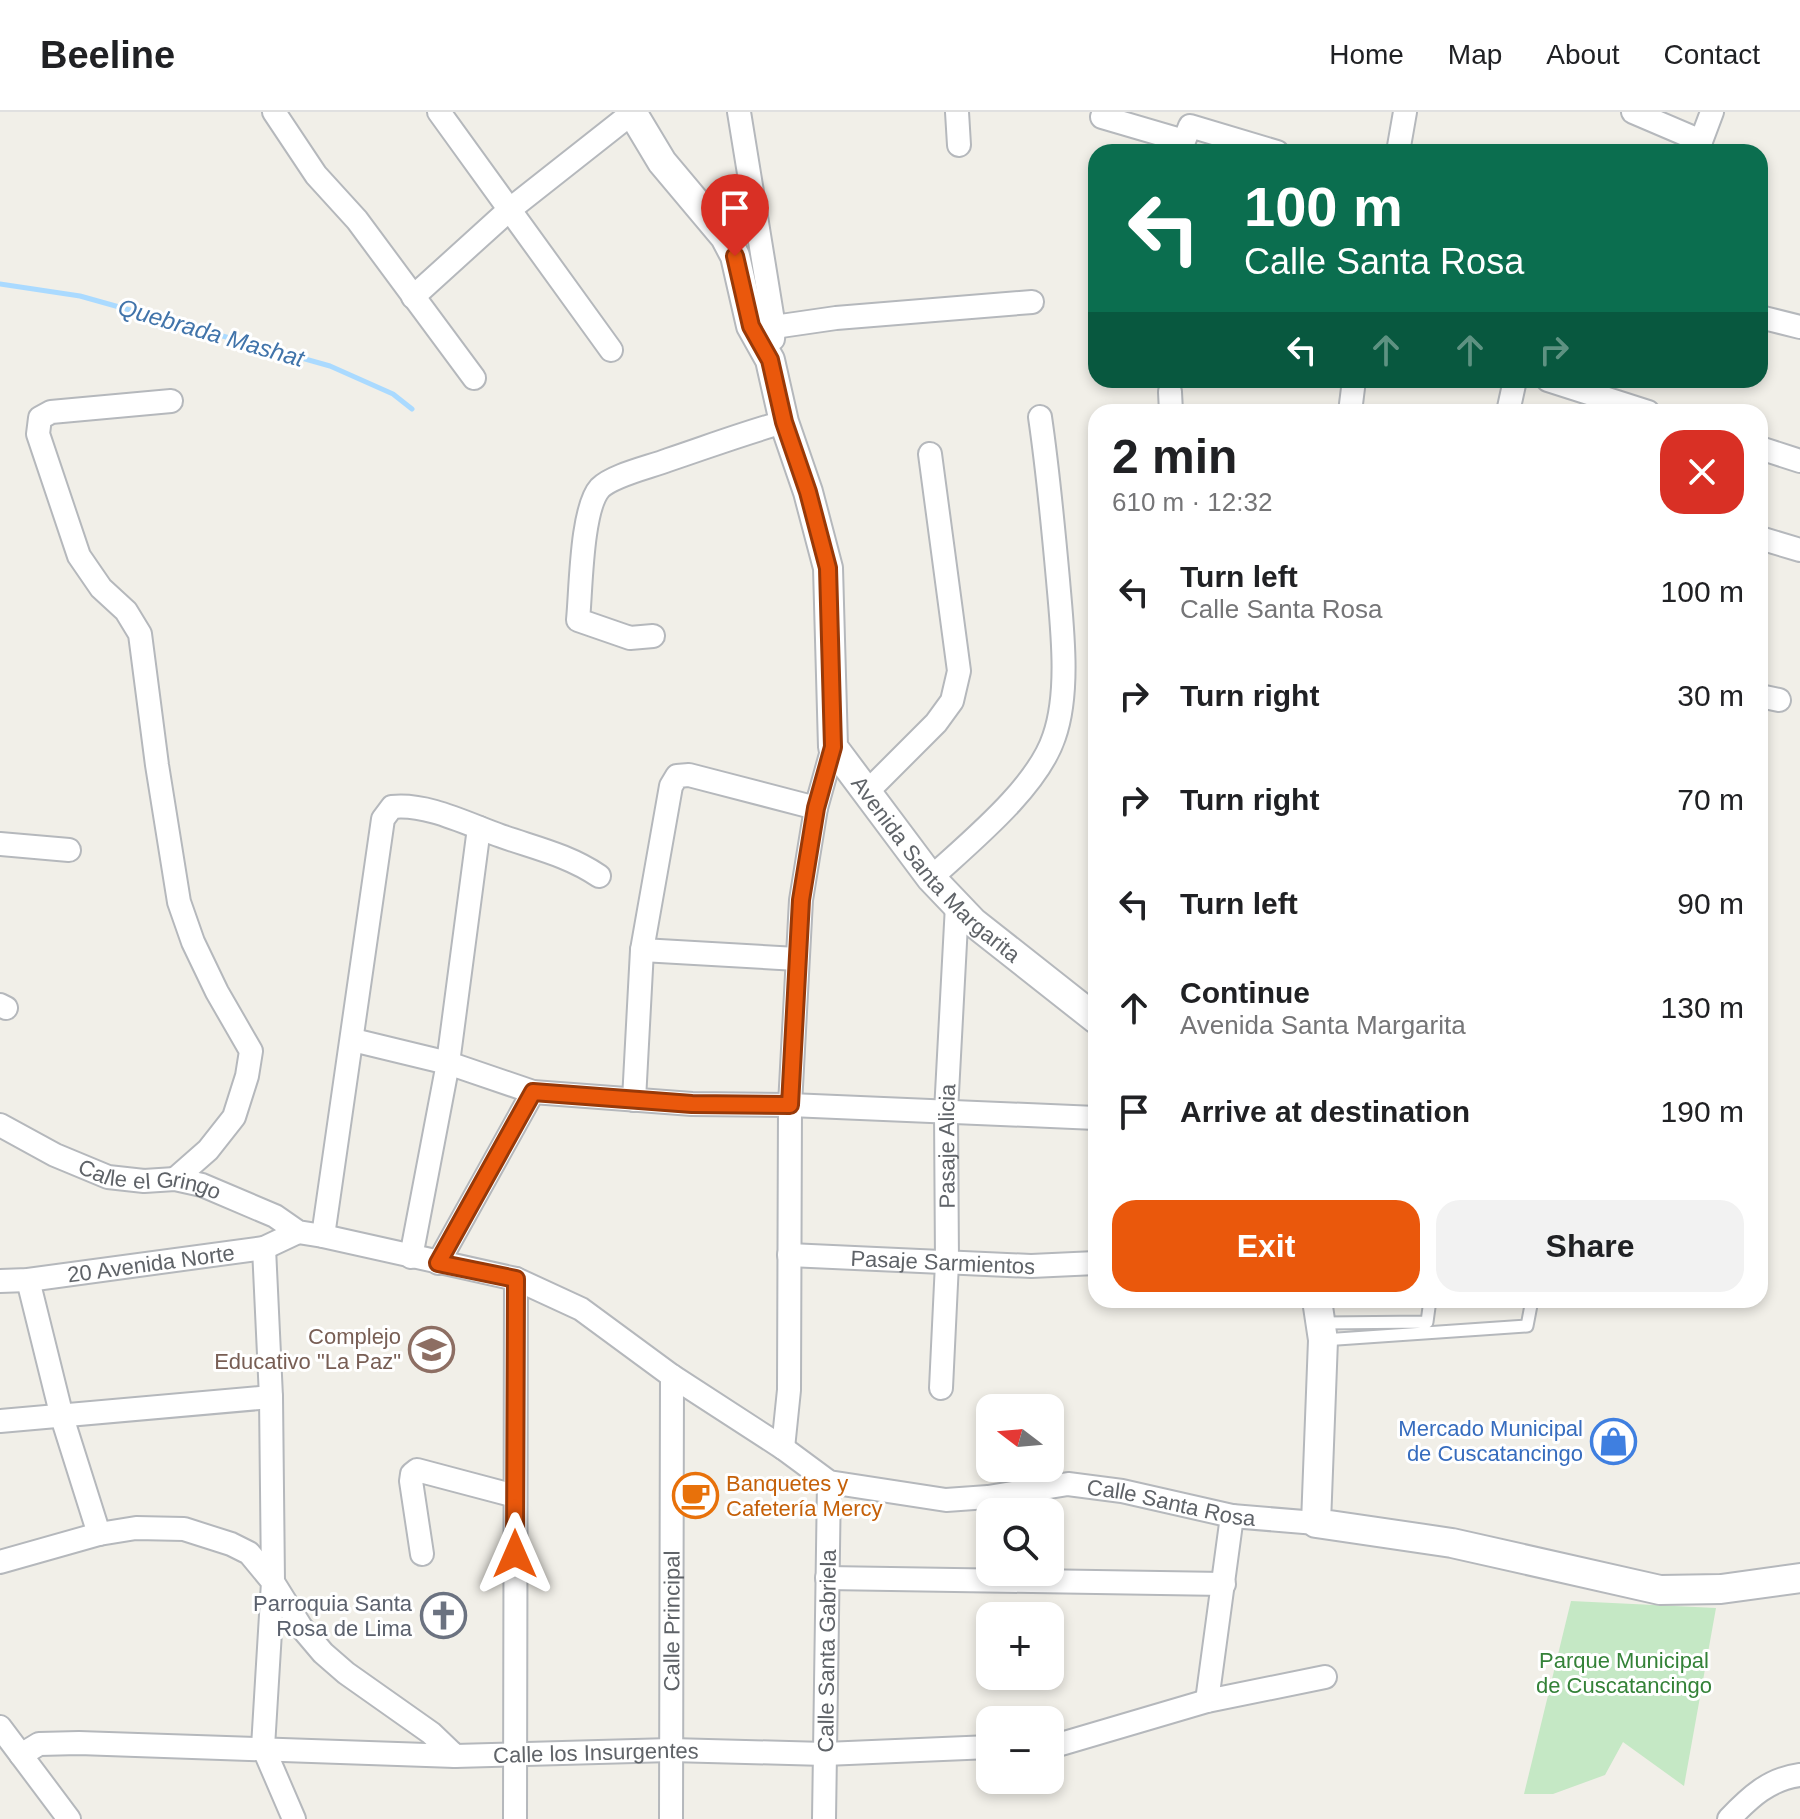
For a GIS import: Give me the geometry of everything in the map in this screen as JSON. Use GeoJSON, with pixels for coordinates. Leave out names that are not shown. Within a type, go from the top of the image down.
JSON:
{"type":"FeatureCollection","features":[{"type":"Feature","properties":{"kind":"street"},"geometry":{"type":"LineString","coordinates":[[274,112],[316,175],[357,220],[474,378]]}},
{"type":"Feature","properties":{"kind":"street"},"geometry":{"type":"LineString","coordinates":[[439,112],[611,350]]}},
{"type":"Feature","properties":{"kind":"street"},"geometry":{"type":"LineString","coordinates":[[739,112],[774,327],[770,360]]}},
{"type":"Feature","properties":{"kind":"street"},"geometry":{"type":"LineString","coordinates":[[957,112],[959,145]]}},
{"type":"Feature","properties":{"kind":"street"},"geometry":{"type":"LineString","coordinates":[[1399,144],[1405,112]]}},
{"type":"Feature","properties":{"kind":"street"},"geometry":{"type":"LineString","coordinates":[[1633,112],[1695,144]]}},
{"type":"Feature","properties":{"kind":"street"},"geometry":{"type":"LineString","coordinates":[[1700,144],[1712,112]]}},
{"type":"Feature","properties":{"kind":"street"},"geometry":{"type":"LineString","coordinates":[[413,297],[509,210],[632,113],[662,162],[725,237],[735,256],[751,326],[770,360],[784,422],[808,492],[828,568],[833,747],[816,808],[801,900],[790,1105],[789,1390],[783,1448]]}},
{"type":"Feature","properties":{"kind":"street"},"geometry":{"type":"LineString","coordinates":[[1102,117],[1184,141],[1190,126],[1250,144]]}},
{"type":"Feature","properties":{"kind":"street"},"geometry":{"type":"LineString","coordinates":[[774,327],[836,318],[1032,302]]}},
{"type":"Feature","properties":{"kind":"street"},"geometry":{"type":"LineString","coordinates":[[1768,319],[1800,327]]}},
{"type":"Feature","properties":{"kind":"street"},"geometry":{"type":"LineString","coordinates":[[1573,388],[1623,404]]}},
{"type":"Feature","properties":{"kind":"street"},"geometry":{"type":"LineString","coordinates":[[171,401],[51,412],[40,418],[38,434],[79,556],[101,588],[126,611],[140,634],[179,902],[193,942],[217,992],[251,1051],[234,1117],[208,1150],[175,1179]]}},
{"type":"Feature","properties":{"kind":"street"},"geometry":{"type":"LineString","coordinates":[[931,878],[1003,810],[1039,767],[1055,737],[1064,680],[1061,614],[1050,485],[1040,417]]}},
{"type":"Feature","properties":{"kind":"street"},"geometry":{"type":"LineString","coordinates":[[653,636],[630,638],[578,620],[583,548],[592,504],[600,487],[737,435],[784,422]]}},
{"type":"Feature","properties":{"kind":"street"},"geometry":{"type":"LineString","coordinates":[[1768,451],[1800,461]]}},
{"type":"Feature","properties":{"kind":"street"},"geometry":{"type":"LineString","coordinates":[[867,792],[936,723],[952,701],[959,671],[930,454]]}},
{"type":"Feature","properties":{"kind":"street"},"geometry":{"type":"LineString","coordinates":[[1768,540],[1800,550]]}},
{"type":"Feature","properties":{"kind":"street","name":"Avenida Santa Margarita"},"geometry":{"type":"LineString","coordinates":[[833,747],[931,878],[973,922],[1088,1013]]}},
{"type":"Feature","properties":{"kind":"street"},"geometry":{"type":"LineString","coordinates":[[634,1100],[642,950],[671,786],[677,776],[689,775],[816,808]]}},
{"type":"Feature","properties":{"kind":"street"},"geometry":{"type":"LineString","coordinates":[[323,1236],[383,819],[392,807],[404,805],[560,855],[599,876]]}},
{"type":"Feature","properties":{"kind":"street"},"geometry":{"type":"LineString","coordinates":[[411,1257],[448,1063],[479,828]]}},
{"type":"Feature","properties":{"kind":"street"},"geometry":{"type":"LineString","coordinates":[[0,844],[69,850]]}},
{"type":"Feature","properties":{"kind":"street","name":"Pasaje Alicia"},"geometry":{"type":"LineString","coordinates":[[941,1388],[947,1263],[946,1112],[957,905]]}},
{"type":"Feature","properties":{"kind":"street"},"geometry":{"type":"LineString","coordinates":[[642,950],[797,959]]}},
{"type":"Feature","properties":{"kind":"street"},"geometry":{"type":"LineString","coordinates":[[353,1040],[448,1063],[533,1092],[692,1104],[1088,1118]]}},
{"type":"Feature","properties":{"kind":"street"},"geometry":{"type":"LineString","coordinates":[[438,1263],[533,1092]]}},
{"type":"Feature","properties":{"kind":"street","name":"Calle el Gringo"},"geometry":{"type":"LineString","coordinates":[[0,1125],[55,1155],[108,1177],[144,1181],[175,1179],[202,1185],[275,1216],[298,1232]]}},
{"type":"Feature","properties":{"kind":"street","name":"Calle Santa Rosa"},"geometry":{"type":"LineString","coordinates":[[298,1232],[516,1279],[581,1309],[672,1376],[783,1448],[829,1482],[946,1500],[988,1497],[1068,1484],[1122,1491],[1232,1516],[1316,1523],[1452,1543],[1660,1590],[1721,1589],[1800,1578]]}},
{"type":"Feature","properties":{"kind":"street","name":"20 Avenida Norte"},"geometry":{"type":"LineString","coordinates":[[0,1281],[28,1280],[264,1248],[298,1232]]}},
{"type":"Feature","properties":{"kind":"street"},"geometry":{"type":"LineString","coordinates":[[264,1248],[271,1397],[273,1582],[263,1747],[294,1819]]}},
{"type":"Feature","properties":{"kind":"street","name":"Pasaje Sarmientos"},"geometry":{"type":"LineString","coordinates":[[789,1255],[1031,1266],[1088,1263]]}},
{"type":"Feature","properties":{"kind":"street"},"geometry":{"type":"LineString","coordinates":[[515,1819],[516,1279]]}},
{"type":"Feature","properties":{"kind":"street"},"geometry":{"type":"LineString","coordinates":[[28,1280],[62,1417],[99,1534]]}},
{"type":"Feature","properties":{"kind":"street"},"geometry":{"type":"LineString","coordinates":[[1316,1523],[1320,1321]]}},
{"type":"Feature","properties":{"kind":"street","name":"Calle Principal"},"geometry":{"type":"LineString","coordinates":[[671,1819],[672,1376]]}},
{"type":"Feature","properties":{"kind":"street"},"geometry":{"type":"LineString","coordinates":[[0,1421],[271,1397]]}},
{"type":"Feature","properties":{"kind":"street"},"geometry":{"type":"LineString","coordinates":[[422,1554],[411,1481],[412,1474],[417,1470],[515,1496]]}},
{"type":"Feature","properties":{"kind":"street","name":"Calle Santa Gabriela"},"geometry":{"type":"LineString","coordinates":[[824,1819],[829,1482]]}},
{"type":"Feature","properties":{"kind":"street"},"geometry":{"type":"LineString","coordinates":[[1207,1701],[1232,1516]]}},
{"type":"Feature","properties":{"kind":"street"},"geometry":{"type":"LineString","coordinates":[[0,1562],[99,1534],[136,1528],[184,1529],[231,1544],[249,1553],[323,1653],[431,1733],[455,1756]]}},
{"type":"Feature","properties":{"kind":"street"},"geometry":{"type":"LineString","coordinates":[[827,1578],[1224,1584]]}},
{"type":"Feature","properties":{"kind":"street"},"geometry":{"type":"LineString","coordinates":[[1064,1743],[1207,1701],[1325,1677]]}},
{"type":"Feature","properties":{"kind":"street"},"geometry":{"type":"LineString","coordinates":[[0,1727],[65,1817]]}},
{"type":"Feature","properties":{"kind":"street","name":"Calle los Insurgentes"},"geometry":{"type":"LineString","coordinates":[[21,1755],[39,1744],[79,1743],[455,1756],[671,1750],[825,1754],[976,1748]]}},
{"type":"Feature","properties":{"kind":"street"},"geometry":{"type":"LineString","coordinates":[[1729,1819],[1755,1792],[1782,1779],[1800,1775]]}},
{"type":"Feature","properties":{"kind":"lane"},"geometry":{"type":"LineString","coordinates":[[1320,1321],[1427,1322],[1429,1308]]}},
{"type":"Feature","properties":{"kind":"lane"},"geometry":{"type":"LineString","coordinates":[[1320,1321],[1527,1326],[1530,1308]]}},
{"type":"Feature","properties":{"kind":"green space","name":"Parque Municipal de Cuscatancingo"},"geometry":{"type":"Polygon","coordinates":[[[1571,1601],[1716,1608],[1684,1786],[1623,1742],[1605,1775],[1553,1794],[1524,1794],[1571,1601]]]}},
{"type":"Feature","properties":{"kind":"waterway","name":"Quebrada Mashat"},"geometry":{"type":"LineString","coordinates":[[0,284],[80,296],[330,366],[393,394],[412,409]]}},
{"type":"Feature","properties":{"kind":"place","name":"Complejo Educativo \"La Paz\""},"geometry":{"type":"Point","coordinates":[432,1349]}},
{"type":"Feature","properties":{"kind":"place","name":"Mercado Municipal de Cuscatancingo"},"geometry":{"type":"Point","coordinates":[1614,1441]}},
{"type":"Feature","properties":{"kind":"place","name":"Banquetes y Cafetería Mercy"},"geometry":{"type":"Point","coordinates":[695,1496]}},
{"type":"Feature","properties":{"kind":"place","name":"Parroquia Santa Rosa de Lima"},"geometry":{"type":"Point","coordinates":[443,1616]}},
{"type":"Feature","properties":{"kind":"route"},"geometry":{"type":"LineString","coordinates":[[515,1554],[516,1279],[438,1263],[533,1092],[692,1104],[790,1105],[801,900],[816,808],[833,747],[828,568],[808,492],[784,422],[770,360],[751,326],[735,256]]}}]}
